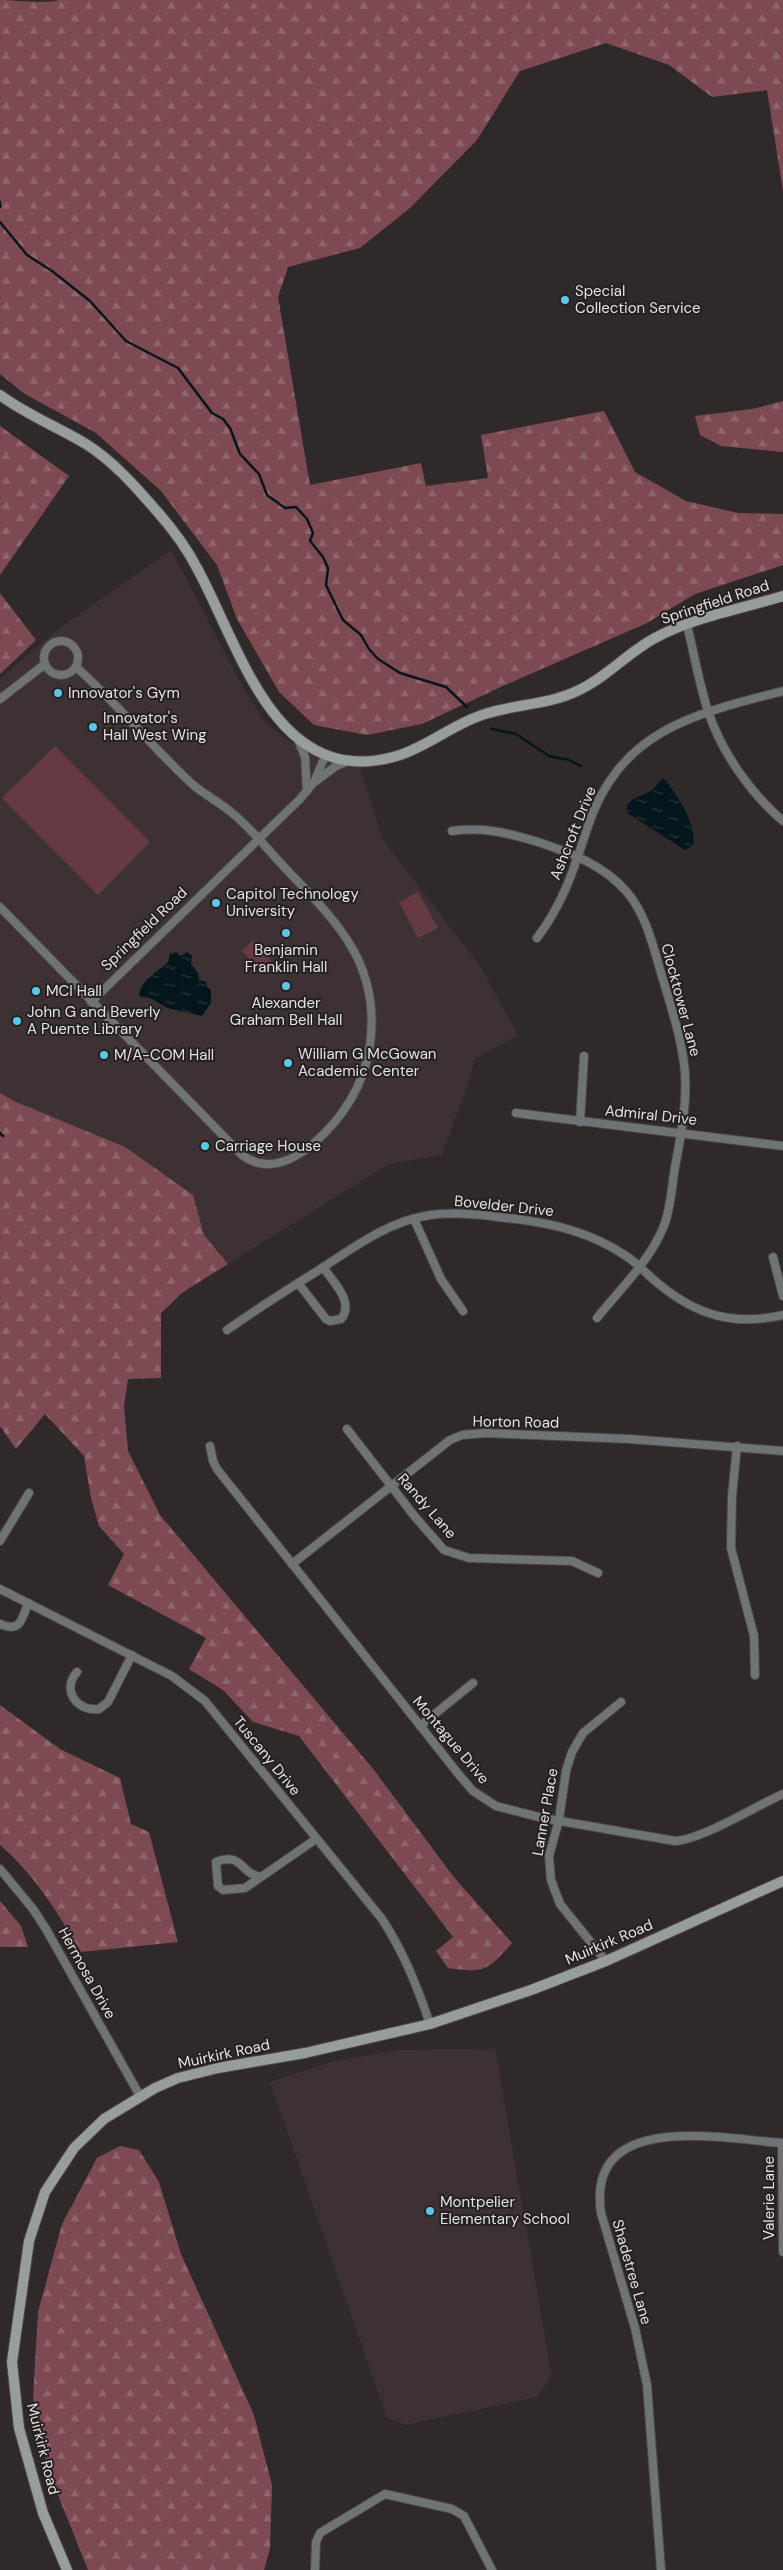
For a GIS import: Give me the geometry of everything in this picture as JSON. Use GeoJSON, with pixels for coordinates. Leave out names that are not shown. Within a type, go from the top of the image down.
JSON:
{"type":"FeatureCollection","features":[{"type":"Feature","properties":{"kind":"main road","name":"Springfield Road"},"geometry":{"type":"LineString","coordinates":[[0,395],[30,415],[97,451],[121,472],[156,510],[193,560],[231,641],[267,707],[297,737],[326,754],[352,760],[380,760],[401,754],[485,714],[565,696],[588,686],[644,644],[687,624],[783,596]]}},
{"type":"Feature","properties":{"kind":"main road","name":"Muirkirk Road"},"geometry":{"type":"LineString","coordinates":[[67,2570],[44,2513],[19,2428],[12,2380],[12,2362],[29,2241],[46,2192],[74,2148],[104,2119],[140,2096],[165,2083],[198,2072],[305,2053],[430,2024],[532,1990],[606,1961],[783,1881]]}},
{"type":"Feature","properties":{"kind":"street"},"geometry":{"type":"LineString","coordinates":[[687,624],[708,711],[719,736],[737,768],[770,809],[783,821]]}},
{"type":"Feature","properties":{"kind":"street"},"geometry":{"type":"LineString","coordinates":[[69,642],[77,650],[78,662],[76,667],[68,674],[62,676],[52,673],[45,664],[45,652],[52,643],[69,642]]}},
{"type":"Feature","properties":{"kind":"street"},"geometry":{"type":"LineString","coordinates":[[0,699],[45,664]]}},
{"type":"Feature","properties":{"kind":"street"},"geometry":{"type":"LineString","coordinates":[[0,907],[242,1155],[253,1163],[270,1165],[292,1159],[322,1135],[342,1113],[361,1080],[368,1055],[372,1026],[368,987],[354,949],[342,930],[232,813],[189,780],[76,667]]}},
{"type":"Feature","properties":{"kind":"street","name":"Ashcroft Drive"},"geometry":{"type":"LineString","coordinates":[[537,938],[559,906],[580,857],[596,805],[612,776],[623,762],[682,720],[783,691]]}},
{"type":"Feature","properties":{"kind":"street"},"geometry":{"type":"LineString","coordinates":[[297,737],[305,757],[307,791]]}},
{"type":"Feature","properties":{"kind":"street","name":"Springfield Road"},"geometry":{"type":"LineString","coordinates":[[92,1002],[307,791],[314,782],[326,754]]}},
{"type":"Feature","properties":{"kind":"street"},"geometry":{"type":"LineString","coordinates":[[314,782],[336,766],[352,760]]}},
{"type":"Feature","properties":{"kind":"street","name":"Clocktower Lane"},"geometry":{"type":"LineString","coordinates":[[452,831],[468,829],[506,833],[580,857],[595,864],[613,877],[627,891],[637,906],[646,928],[683,1055],[685,1096],[681,1132],[665,1222],[654,1244],[639,1266],[596,1318]]}},
{"type":"Feature","properties":{"kind":"street"},"geometry":{"type":"LineString","coordinates":[[580,1122],[584,1056]]}},
{"type":"Feature","properties":{"kind":"street","name":"Admiral Drive"},"geometry":{"type":"LineString","coordinates":[[516,1113],[783,1146]]}},
{"type":"Feature","properties":{"kind":"street","name":"Bovelder Drive"},"geometry":{"type":"LineString","coordinates":[[227,1330],[383,1230],[414,1219],[446,1213],[472,1214],[553,1224],[596,1238],[639,1266],[675,1296],[714,1315],[749,1321],[783,1315]]}},
{"type":"Feature","properties":{"kind":"street"},"geometry":{"type":"LineString","coordinates":[[414,1219],[441,1279],[463,1312]]}},
{"type":"Feature","properties":{"kind":"street"},"geometry":{"type":"LineString","coordinates":[[773,1257],[783,1296]]}},
{"type":"Feature","properties":{"kind":"street"},"geometry":{"type":"LineString","coordinates":[[298,1283],[326,1319],[330,1321],[341,1319],[346,1314],[347,1304],[323,1267]]}},
{"type":"Feature","properties":{"kind":"street","name":"Randy Lane"},"geometry":{"type":"LineString","coordinates":[[347,1429],[390,1486],[444,1550],[469,1558],[572,1561],[598,1572]]}},
{"type":"Feature","properties":{"kind":"street","name":"Horton Road"},"geometry":{"type":"LineString","coordinates":[[292,1564],[450,1440],[472,1434],[630,1439],[783,1451]]}},
{"type":"Feature","properties":{"kind":"street","name":"Montague Drive"},"geometry":{"type":"LineString","coordinates":[[210,1446],[217,1469],[460,1776],[484,1800],[514,1811],[664,1841],[683,1841],[783,1794]]}},
{"type":"Feature","properties":{"kind":"street"},"geometry":{"type":"LineString","coordinates":[[737,1446],[732,1496],[731,1548],[754,1636],[755,1675]]}},
{"type":"Feature","properties":{"kind":"street"},"geometry":{"type":"LineString","coordinates":[[0,1540],[29,1493]]}},
{"type":"Feature","properties":{"kind":"street","name":"Tuscany Drive"},"geometry":{"type":"LineString","coordinates":[[0,1589],[172,1676],[205,1701],[382,1919],[400,1947],[416,1980],[430,2024]]}},
{"type":"Feature","properties":{"kind":"street"},"geometry":{"type":"LineString","coordinates":[[0,1624],[15,1628],[23,1618],[28,1603]]}},
{"type":"Feature","properties":{"kind":"street"},"geometry":{"type":"LineString","coordinates":[[77,1672],[69,1685],[70,1692],[77,1702],[84,1707],[99,1709],[108,1702],[132,1655]]}},
{"type":"Feature","properties":{"kind":"street"},"geometry":{"type":"LineString","coordinates":[[420,1726],[473,1683]]}},
{"type":"Feature","properties":{"kind":"street","name":"Lanner Place"},"geometry":{"type":"LineString","coordinates":[[606,1961],[560,1904],[553,1891],[549,1856],[559,1820],[566,1771],[574,1748],[592,1724],[621,1702]]}},
{"type":"Feature","properties":{"kind":"street"},"geometry":{"type":"LineString","coordinates":[[261,1877],[251,1874],[233,1859],[227,1858],[216,1862],[218,1886],[223,1890],[245,1888],[261,1877],[316,1839]]}},
{"type":"Feature","properties":{"kind":"street","name":"Hermosa Drive"},"geometry":{"type":"LineString","coordinates":[[0,1869],[34,1909],[140,2096]]}},
{"type":"Feature","properties":{"kind":"street","name":"Shadetree Lane"},"geometry":{"type":"LineString","coordinates":[[661,2570],[647,2385],[635,2328],[601,2214],[598,2196],[600,2181],[608,2167],[619,2154],[634,2144],[648,2138],[682,2136],[783,2142]]}},
{"type":"Feature","properties":{"kind":"street","name":"Valerie Lane"},"geometry":{"type":"LineString","coordinates":[[783,2142],[783,2252]]}},
{"type":"Feature","properties":{"kind":"street"},"geometry":{"type":"LineString","coordinates":[[315,2570],[316,2542],[320,2533],[385,2494],[452,2509],[464,2516],[492,2570]]}},
{"type":"Feature","properties":{"kind":"shaded area","name":"Capitol Technology University"},"geometry":{"type":"Polygon","coordinates":[[[171,550],[245,691],[263,719],[286,740],[329,759],[360,767],[383,840],[480,966],[518,1035],[475,1059],[442,1155],[389,1164],[228,1264],[204,1235],[193,1195],[0,1093],[0,679],[57,630],[171,550]]]}},
{"type":"Feature","properties":{"kind":"shaded area"},"geometry":{"type":"Polygon","coordinates":[[[55,746],[150,842],[98,895],[2,798],[55,746]]]}},
{"type":"Feature","properties":{"kind":"shaded area"},"geometry":{"type":"Polygon","coordinates":[[[418,892],[438,928],[418,938],[399,902],[418,892]]]}},
{"type":"Feature","properties":{"kind":"shaded area"},"geometry":{"type":"Polygon","coordinates":[[[253,940],[272,961],[261,971],[242,951],[253,940]]]}},
{"type":"Feature","properties":{"kind":"shaded area"},"geometry":{"type":"Polygon","coordinates":[[[495,2049],[552,2376],[537,2397],[405,2425],[387,2418],[270,2082],[332,2062],[396,2050],[495,2049]]]}},
{"type":"Feature","properties":{"kind":"green space"},"geometry":{"type":"Polygon","coordinates":[[[0,0],[39,2],[58,0],[783,0],[783,191],[767,90],[712,97],[669,65],[606,43],[520,71],[477,140],[410,208],[360,248],[288,267],[278,297],[310,485],[421,463],[426,486],[488,478],[481,435],[604,411],[635,472],[686,501],[738,513],[783,514],[783,565],[695,594],[647,623],[505,685],[422,724],[367,735],[314,725],[279,692],[237,619],[217,565],[161,491],[96,433],[25,394],[0,374],[0,0]]]}},
{"type":"Feature","properties":{"kind":"green space"},"geometry":{"type":"Polygon","coordinates":[[[783,401],[783,452],[721,446],[700,435],[695,416],[752,409],[783,401]]]}},
{"type":"Feature","properties":{"kind":"green space"},"geometry":{"type":"Polygon","coordinates":[[[0,426],[69,476],[0,575],[0,426]]]}},
{"type":"Feature","properties":{"kind":"green space"},"geometry":{"type":"Polygon","coordinates":[[[0,593],[36,640],[0,674],[0,593]]]}},
{"type":"Feature","properties":{"kind":"green space"},"geometry":{"type":"Polygon","coordinates":[[[0,1093],[16,1102],[125,1147],[193,1195],[204,1235],[228,1264],[183,1292],[161,1313],[161,1378],[128,1379],[124,1406],[128,1451],[160,1515],[374,1770],[453,1876],[512,1943],[491,1965],[478,1970],[448,1968],[436,1951],[453,1937],[299,1736],[253,1722],[223,1690],[189,1669],[206,1638],[108,1585],[124,1554],[99,1526],[91,1498],[84,1456],[45,1414],[16,1449],[0,1426],[0,1093]]]}},
{"type":"Feature","properties":{"kind":"green space"},"geometry":{"type":"Polygon","coordinates":[[[0,1705],[60,1749],[120,1778],[131,1824],[149,1832],[178,1942],[81,1952],[35,1882],[0,1845],[0,1705]]]}},
{"type":"Feature","properties":{"kind":"green space"},"geometry":{"type":"Polygon","coordinates":[[[0,1901],[21,1926],[28,1947],[0,1947],[0,1901]]]}},
{"type":"Feature","properties":{"kind":"green space"},"geometry":{"type":"Polygon","coordinates":[[[120,2146],[139,2150],[159,2182],[181,2254],[254,2415],[272,2485],[270,2549],[264,2570],[88,2570],[48,2470],[33,2397],[38,2312],[62,2224],[97,2158],[120,2146]]]}},
{"type":"Feature","properties":{"kind":"water"},"geometry":{"type":"Polygon","coordinates":[[[663,778],[680,800],[689,819],[694,838],[693,846],[685,850],[626,812],[632,800],[652,790],[663,778]]]}},
{"type":"Feature","properties":{"kind":"water"},"geometry":{"type":"Polygon","coordinates":[[[176,952],[181,956],[187,952],[192,956],[191,964],[198,973],[199,980],[207,982],[206,985],[211,991],[211,1003],[202,1016],[167,1008],[152,999],[139,996],[146,980],[168,962],[170,954],[176,952]]]}},
{"type":"Feature","properties":{"kind":"waterway"},"geometry":{"type":"LineString","coordinates":[[0,202],[0,207]]}},
{"type":"Feature","properties":{"kind":"waterway"},"geometry":{"type":"LineString","coordinates":[[0,222],[27,255],[52,271],[90,301],[126,341],[178,368],[212,413],[223,419],[230,428],[240,454],[259,474],[267,495],[285,508],[296,507],[307,519],[313,533],[310,541],[323,557],[328,568],[326,585],[343,620],[361,635],[369,649],[378,659],[400,673],[446,687],[467,707]]}},
{"type":"Feature","properties":{"kind":"waterway"},"geometry":{"type":"LineString","coordinates":[[492,729],[516,734],[549,756],[569,760],[581,766]]}},
{"type":"Feature","properties":{"kind":"waterway"},"geometry":{"type":"LineString","coordinates":[[0,1133],[3,1136]]}},
{"type":"Feature","properties":{"kind":"place","name":"Special Collection Service"},"geometry":{"type":"Point","coordinates":[565,300]}},
{"type":"Feature","properties":{"kind":"place","name":"Innovator's Gym"},"geometry":{"type":"Point","coordinates":[58,693]}},
{"type":"Feature","properties":{"kind":"place","name":"Innovator's Hall West Wing"},"geometry":{"type":"Point","coordinates":[93,727]}},
{"type":"Feature","properties":{"kind":"place","name":"Capitol Technology University"},"geometry":{"type":"Point","coordinates":[216,903]}},
{"type":"Feature","properties":{"kind":"place","name":"Benjamin Franklin Hall"},"geometry":{"type":"Point","coordinates":[286,933]}},
{"type":"Feature","properties":{"kind":"place","name":"Alexander Graham Bell Hall"},"geometry":{"type":"Point","coordinates":[286,986]}},
{"type":"Feature","properties":{"kind":"place","name":"MCI Hall"},"geometry":{"type":"Point","coordinates":[36,991]}},
{"type":"Feature","properties":{"kind":"place","name":"John G and Beverly A Puente Library"},"geometry":{"type":"Point","coordinates":[17,1021]}},
{"type":"Feature","properties":{"kind":"place","name":"M/A-COM Hall"},"geometry":{"type":"Point","coordinates":[104,1055]}},
{"type":"Feature","properties":{"kind":"place","name":"William G McGowan Academic Center"},"geometry":{"type":"Point","coordinates":[288,1063]}},
{"type":"Feature","properties":{"kind":"place","name":"Carriage House"},"geometry":{"type":"Point","coordinates":[205,1146]}},
{"type":"Feature","properties":{"kind":"place","name":"Montpelier Elementary School"},"geometry":{"type":"Point","coordinates":[430,2211]}}]}
